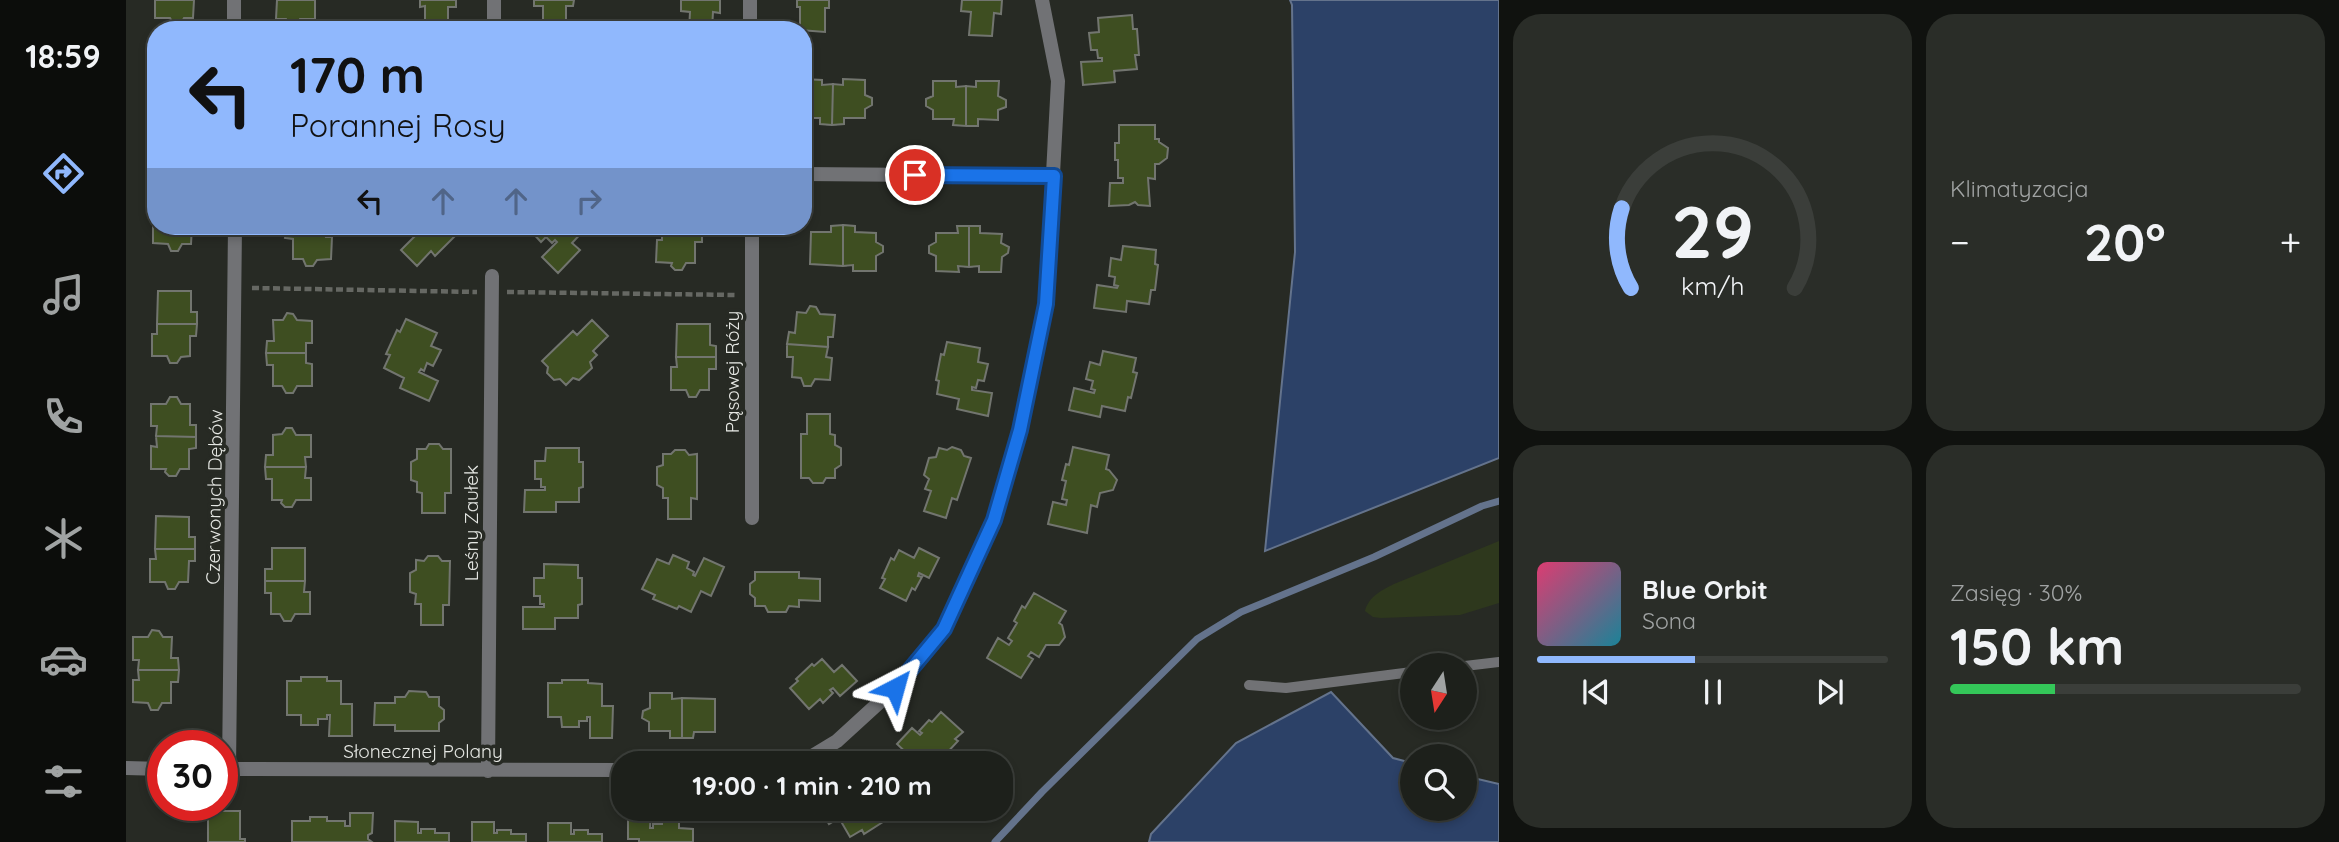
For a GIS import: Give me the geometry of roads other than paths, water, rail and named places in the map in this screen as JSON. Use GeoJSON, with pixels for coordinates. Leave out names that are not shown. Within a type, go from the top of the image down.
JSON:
{"type":"FeatureCollection","features":[{"type":"Feature","properties":{"kind":"street"},"geometry":{"type":"LineString","coordinates":[[234,0],[234,21]]}},
{"type":"Feature","properties":{"kind":"street"},"geometry":{"type":"LineString","coordinates":[[494,0],[494,21]]}},
{"type":"Feature","properties":{"kind":"street"},"geometry":{"type":"LineString","coordinates":[[750,0],[750,21]]}},
{"type":"Feature","properties":{"kind":"street"},"geometry":{"type":"LineString","coordinates":[[820,751],[837,741],[895,688],[944,629],[994,520],[1020,430],[1046,304],[1058,81],[1042,0]]}},
{"type":"Feature","properties":{"kind":"street"},"geometry":{"type":"LineString","coordinates":[[812,174],[1054,176]]}},
{"type":"Feature","properties":{"kind":"street","name":"Czerwonych Dębów"},"geometry":{"type":"LineString","coordinates":[[227,730],[235,235]]}},
{"type":"Feature","properties":{"kind":"street","name":"Pąsowej Róży"},"geometry":{"type":"LineString","coordinates":[[752,235],[752,518]]}},
{"type":"Feature","properties":{"kind":"street","name":"Leśny Zaułek"},"geometry":{"type":"LineString","coordinates":[[488,771],[492,276]]}},
{"type":"Feature","properties":{"kind":"street"},"geometry":{"type":"LineString","coordinates":[[126,768],[147,769]]}},
{"type":"Feature","properties":{"kind":"street","name":"Słonecznej Polany"},"geometry":{"type":"LineString","coordinates":[[238,769],[611,770]]}},
{"type":"Feature","properties":{"kind":"lane"},"geometry":{"type":"LineString","coordinates":[[1477,665],[1499,662]]}},
{"type":"Feature","properties":{"kind":"lane"},"geometry":{"type":"LineString","coordinates":[[1249,685],[1286,688],[1400,674]]}},
{"type":"Feature","properties":{"kind":"water"},"geometry":{"type":"Polygon","coordinates":[[[1290,0],[1499,0],[1499,458],[1265,551],[1295,252],[1290,0]]]}},
{"type":"Feature","properties":{"kind":"water"},"geometry":{"type":"Polygon","coordinates":[[[1331,692],[1393,758],[1400,760],[1400,821],[1477,821],[1477,779],[1499,784],[1499,842],[1149,842],[1151,834],[1236,743],[1331,692]]]}},
{"type":"Feature","properties":{"kind":"waterway"},"geometry":{"type":"LineString","coordinates":[[995,842],[1197,639],[1241,612],[1374,557],[1482,506],[1499,501]]}}]}
